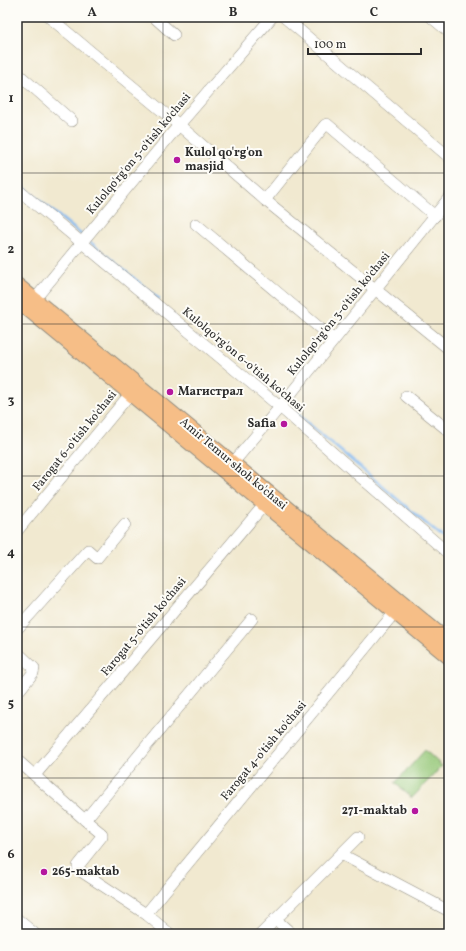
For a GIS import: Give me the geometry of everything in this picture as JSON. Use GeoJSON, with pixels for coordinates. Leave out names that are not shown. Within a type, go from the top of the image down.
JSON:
{"type":"FeatureCollection","features":[{"type":"Feature","properties":{"kind":"main road","name":"Amir Temur shoh ko'chasi"},"geometry":{"type":"LineString","coordinates":[[17,285],[26,303],[134,389],[399,608],[449,657]]}},
{"type":"Feature","properties":{"kind":"main road","name":"Amir Temur shoh ko'chasi"},"geometry":{"type":"LineString","coordinates":[[134,389],[233,463],[268,500]]}},
{"type":"Feature","properties":{"kind":"main road","name":"Amir Temur shoh ko'chasi"},"geometry":{"type":"LineString","coordinates":[[399,608],[448,640]]}},
{"type":"Feature","properties":{"kind":"street"},"geometry":{"type":"LineString","coordinates":[[49,17],[179,125],[266,200],[449,349]]}},
{"type":"Feature","properties":{"kind":"street"},"geometry":{"type":"LineString","coordinates":[[154,17],[174,34]]}},
{"type":"Feature","properties":{"kind":"street","name":"Kulolqo'rg'on 5-o'tish ko'chasi"},"geometry":{"type":"LineString","coordinates":[[26,303],[82,242],[179,125],[272,17]]}},
{"type":"Feature","properties":{"kind":"street"},"geometry":{"type":"LineString","coordinates":[[284,17],[449,157]]}},
{"type":"Feature","properties":{"kind":"street"},"geometry":{"type":"LineString","coordinates":[[431,17],[449,32]]}},
{"type":"Feature","properties":{"kind":"street"},"geometry":{"type":"LineString","coordinates":[[17,73],[72,121]]}},
{"type":"Feature","properties":{"kind":"street"},"geometry":{"type":"LineString","coordinates":[[266,200],[327,124],[435,216]]}},
{"type":"Feature","properties":{"kind":"street","name":"Kulolqo'rg'on 6-o'tish ko'chasi"},"geometry":{"type":"LineString","coordinates":[[17,189],[280,407],[449,554]]}},
{"type":"Feature","properties":{"kind":"street","name":"Kulolqo'rg'on 3-o'tish ko'chasi"},"geometry":{"type":"LineString","coordinates":[[233,463],[449,198]]}},
{"type":"Feature","properties":{"kind":"street"},"geometry":{"type":"LineString","coordinates":[[196,224],[334,340]]}},
{"type":"Feature","properties":{"kind":"street","name":"Farogat 6-o'tish ko'chasi"},"geometry":{"type":"LineString","coordinates":[[17,532],[134,389]]}},
{"type":"Feature","properties":{"kind":"street"},"geometry":{"type":"LineString","coordinates":[[406,396],[449,431]]}},
{"type":"Feature","properties":{"kind":"street","name":"Farogat 5-o'tish ko'chasi"},"geometry":{"type":"LineString","coordinates":[[35,776],[268,500]]}},
{"type":"Feature","properties":{"kind":"street"},"geometry":{"type":"LineString","coordinates":[[17,629],[88,550],[96,558],[125,524]]}},
{"type":"Feature","properties":{"kind":"street","name":"Farogat 4-o'tish ko'chasi"},"geometry":{"type":"LineString","coordinates":[[146,914],[399,608]]}},
{"type":"Feature","properties":{"kind":"street"},"geometry":{"type":"LineString","coordinates":[[86,820],[252,619]]}},
{"type":"Feature","properties":{"kind":"street"},"geometry":{"type":"LineString","coordinates":[[17,652],[34,668],[34,670],[17,693]]}},
{"type":"Feature","properties":{"kind":"street"},"geometry":{"type":"LineString","coordinates":[[17,760],[102,834],[102,837],[78,866],[79,870],[146,914],[170,934]]}},
{"type":"Feature","properties":{"kind":"street"},"geometry":{"type":"LineString","coordinates":[[261,934],[358,837]]}},
{"type":"Feature","properties":{"kind":"street"},"geometry":{"type":"LineString","coordinates":[[341,854],[449,911]]}},
{"type":"Feature","properties":{"kind":"street"},"geometry":{"type":"LineString","coordinates":[[17,919],[35,934]]}},
{"type":"Feature","properties":{"kind":"street"},"geometry":{"type":"LineString","coordinates":[[276,920],[292,934]]}},
{"type":"Feature","properties":{"kind":"green space"},"geometry":{"type":"Polygon","coordinates":[[[425,750],[442,766],[412,798],[395,783],[425,750]]]}},
{"type":"Feature","properties":{"kind":"waterway"},"geometry":{"type":"LineString","coordinates":[[17,182],[83,236]]}},
{"type":"Feature","properties":{"kind":"waterway"},"geometry":{"type":"LineString","coordinates":[[90,242],[159,299]]}},
{"type":"Feature","properties":{"kind":"waterway"},"geometry":{"type":"LineString","coordinates":[[296,413],[449,543]]}},
{"type":"Feature","properties":{"kind":"place","name":"Kulol qo'rg'on masjid"},"geometry":{"type":"Point","coordinates":[177,160]}},
{"type":"Feature","properties":{"kind":"place","name":"Магистрал"},"geometry":{"type":"Point","coordinates":[170,392]}},
{"type":"Feature","properties":{"kind":"place","name":"Safia"},"geometry":{"type":"Point","coordinates":[284,424]}},
{"type":"Feature","properties":{"kind":"place","name":"271-maktab"},"geometry":{"type":"Point","coordinates":[415,811]}},
{"type":"Feature","properties":{"kind":"place","name":"265-maktab"},"geometry":{"type":"Point","coordinates":[44,872]}}]}
